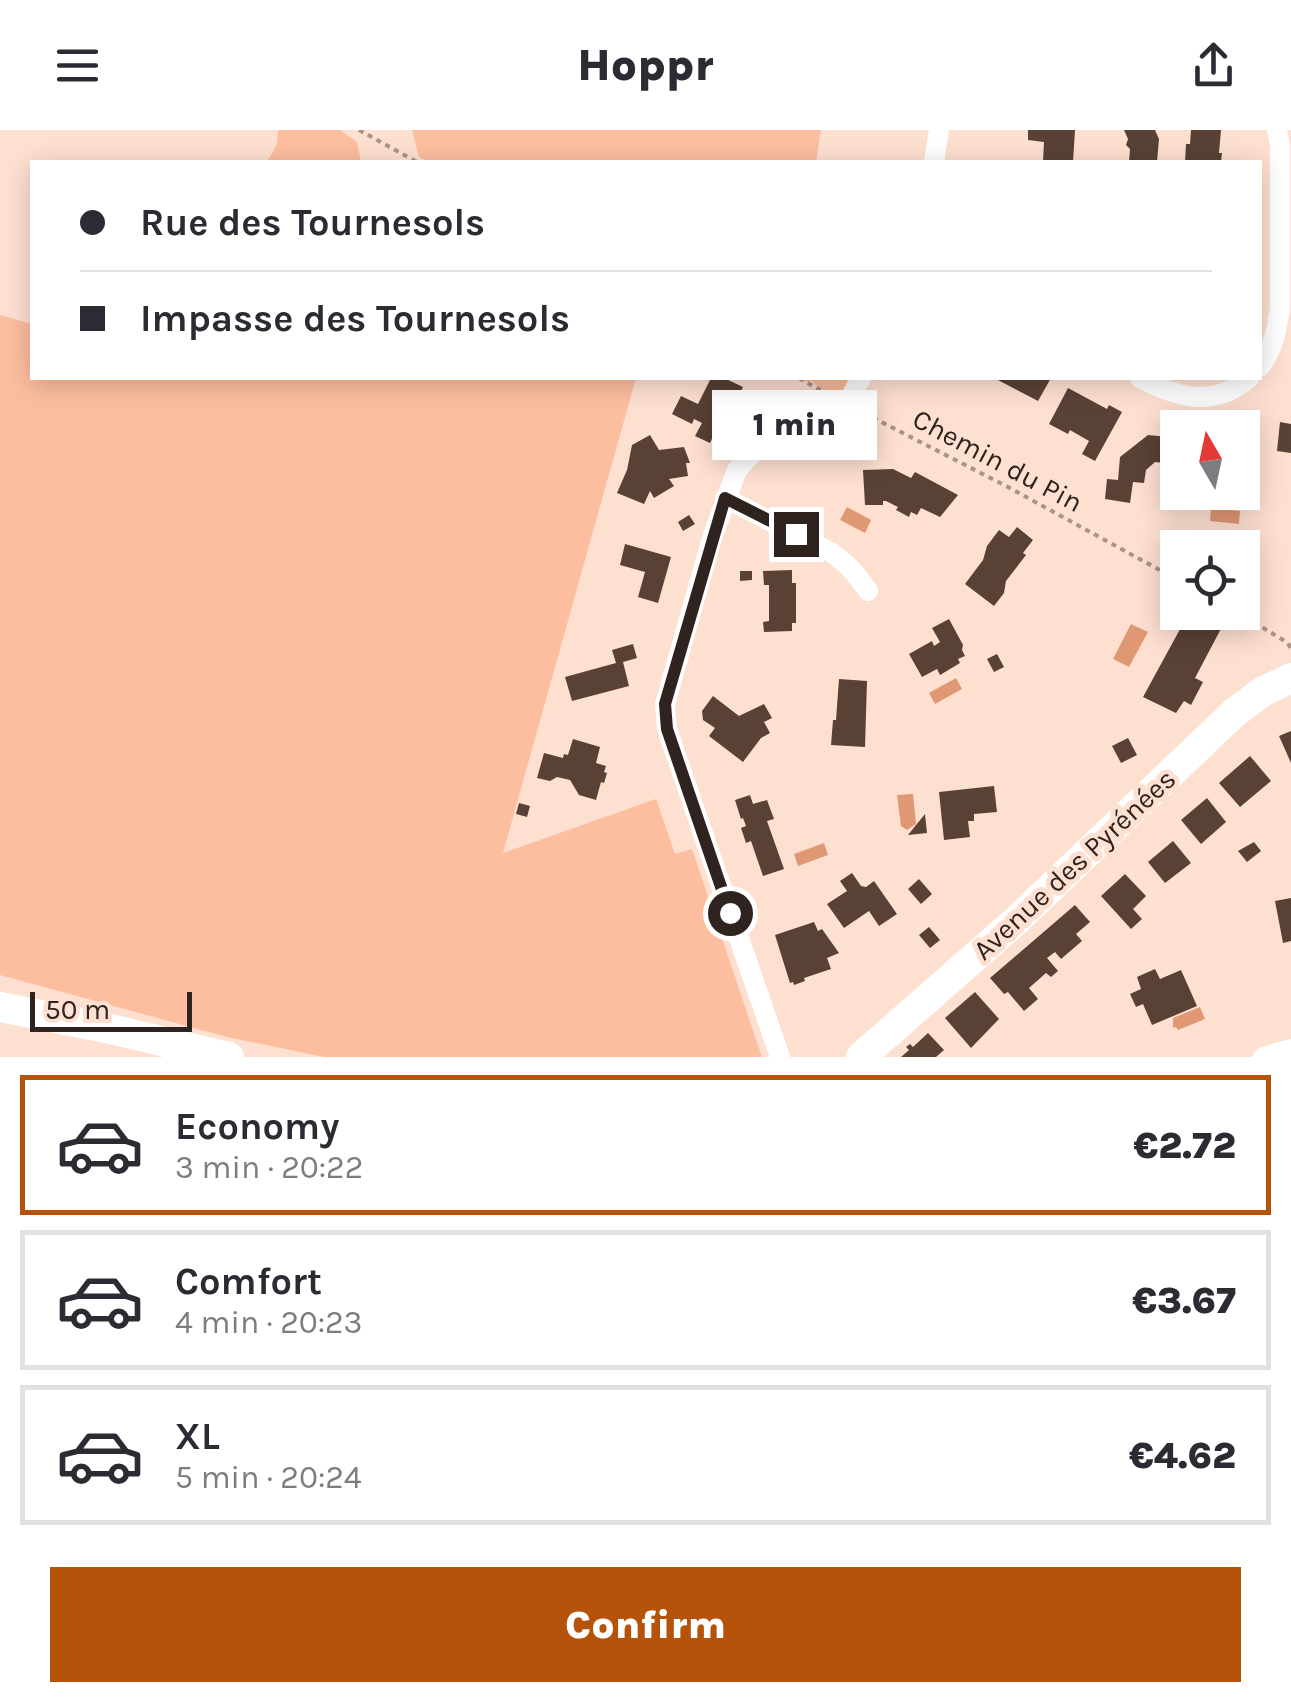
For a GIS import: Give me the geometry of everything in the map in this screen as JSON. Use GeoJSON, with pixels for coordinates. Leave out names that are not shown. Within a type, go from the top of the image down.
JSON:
{"type":"FeatureCollection","features":[{"type":"Feature","properties":{"kind":"street"},"geometry":{"type":"LineString","coordinates":[[934,160],[939,130]]}},
{"type":"Feature","properties":{"kind":"street"},"geometry":{"type":"LineString","coordinates":[[1262,364],[1274,342],[1286,300],[1278,231],[1277,130]]}},
{"type":"Feature","properties":{"kind":"street"},"geometry":{"type":"LineString","coordinates":[[1278,231],[1291,252]]}},
{"type":"Feature","properties":{"kind":"street"},"geometry":{"type":"LineString","coordinates":[[780,1057],[664,716],[667,694],[736,470],[753,453],[813,432],[842,410],[860,380]]}},
{"type":"Feature","properties":{"kind":"street"},"geometry":{"type":"LineString","coordinates":[[1144,380],[1166,391],[1194,397],[1224,393],[1246,380]]}},
{"type":"Feature","properties":{"kind":"street"},"geometry":{"type":"LineString","coordinates":[[725,498],[832,553],[859,576],[868,591]]}},
{"type":"Feature","properties":{"kind":"street","name":"Avenue des Pyrénées"},"geometry":{"type":"LineString","coordinates":[[861,1057],[1017,920],[1232,714],[1262,692],[1291,678]]}},
{"type":"Feature","properties":{"kind":"street"},"geometry":{"type":"LineString","coordinates":[[0,1007],[229,1057]]}},
{"type":"Feature","properties":{"kind":"street"},"geometry":{"type":"LineString","coordinates":[[1262,1057],[1291,1048]]}},
{"type":"Feature","properties":{"kind":"path"},"geometry":{"type":"LineString","coordinates":[[360,130],[412,160]]}},
{"type":"Feature","properties":{"kind":"path","name":"Chemin du Pin"},"geometry":{"type":"LineString","coordinates":[[801,380],[842,410],[1008,487],[1160,570]]}},
{"type":"Feature","properties":{"kind":"path"},"geometry":{"type":"LineString","coordinates":[[1260,626],[1291,648]]}},
{"type":"Feature","properties":{"kind":"shaded area"},"geometry":{"type":"Polygon","coordinates":[[[278,130],[340,130],[357,142],[361,160],[268,160],[277,144],[278,130]]]}},
{"type":"Feature","properties":{"kind":"shaded area"},"geometry":{"type":"Polygon","coordinates":[[[412,130],[821,130],[816,160],[419,157],[412,130]]]}},
{"type":"Feature","properties":{"kind":"shaded area"},"geometry":{"type":"Polygon","coordinates":[[[0,315],[30,323],[30,380],[635,380],[503,853],[656,799],[675,854],[692,849],[762,1057],[324,1057],[227,1037],[0,975],[0,315]]]}},
{"type":"Feature","properties":{"kind":"shaded area"},"geometry":{"type":"Polygon","coordinates":[[[802,380],[848,383],[843,390],[830,392],[812,381],[802,380]]]}},
{"type":"Feature","properties":{"kind":"shaded area"},"geometry":{"type":"Polygon","coordinates":[[[847,507],[871,520],[865,533],[840,520],[847,507]]]}},
{"type":"Feature","properties":{"kind":"shaded area"},"geometry":{"type":"Polygon","coordinates":[[[1211,510],[1240,511],[1239,524],[1210,521],[1211,510]]]}},
{"type":"Feature","properties":{"kind":"shaded area"},"geometry":{"type":"Polygon","coordinates":[[[1131,624],[1148,632],[1129,667],[1113,659],[1131,624]]]}},
{"type":"Feature","properties":{"kind":"shaded area"},"geometry":{"type":"Polygon","coordinates":[[[956,678],[962,689],[935,704],[929,693],[956,678]]]}},
{"type":"Feature","properties":{"kind":"shaded area"},"geometry":{"type":"Polygon","coordinates":[[[913,794],[916,824],[907,830],[901,826],[897,795],[913,794]]]}},
{"type":"Feature","properties":{"kind":"shaded area"},"geometry":{"type":"Polygon","coordinates":[[[824,843],[828,855],[798,866],[794,854],[824,843]]]}},
{"type":"Feature","properties":{"kind":"shaded area"},"geometry":{"type":"Polygon","coordinates":[[[1200,1007],[1205,1019],[1178,1030],[1173,1028],[1173,1018],[1200,1007]]]}},
{"type":"Feature","properties":{"kind":"building"},"geometry":{"type":"Polygon","coordinates":[[[1028,130],[1075,130],[1073,160],[1043,160],[1044,142],[1028,140],[1028,130]]]}},
{"type":"Feature","properties":{"kind":"building"},"geometry":{"type":"Polygon","coordinates":[[[1124,130],[1155,130],[1159,139],[1157,160],[1129,160],[1124,130]]]}},
{"type":"Feature","properties":{"kind":"building"},"geometry":{"type":"Polygon","coordinates":[[[1191,130],[1221,130],[1221,160],[1185,160],[1186,144],[1190,144],[1191,130]]]}},
{"type":"Feature","properties":{"kind":"building"},"geometry":{"type":"Polygon","coordinates":[[[710,380],[728,380],[743,387],[721,432],[716,430],[710,443],[695,436],[702,423],[694,419],[692,424],[672,414],[681,396],[698,404],[710,380]]]}},
{"type":"Feature","properties":{"kind":"building"},"geometry":{"type":"Polygon","coordinates":[[[998,380],[1050,380],[1038,401],[998,380]]]}},
{"type":"Feature","properties":{"kind":"building"},"geometry":{"type":"Polygon","coordinates":[[[1068,388],[1107,409],[1109,405],[1122,412],[1095,461],[1082,454],[1089,441],[1049,424],[1068,388]]]}},
{"type":"Feature","properties":{"kind":"building"},"geometry":{"type":"Polygon","coordinates":[[[1280,422],[1291,424],[1291,453],[1277,451],[1280,422]]]}},
{"type":"Feature","properties":{"kind":"building"},"geometry":{"type":"Polygon","coordinates":[[[650,435],[659,450],[684,447],[690,463],[686,463],[688,476],[669,479],[674,486],[654,498],[650,491],[644,504],[617,493],[632,445],[650,435]]]}},
{"type":"Feature","properties":{"kind":"building"},"geometry":{"type":"Polygon","coordinates":[[[1148,435],[1160,436],[1160,463],[1146,470],[1144,483],[1133,482],[1130,503],[1105,499],[1107,479],[1118,480],[1120,457],[1148,435]]]}},
{"type":"Feature","properties":{"kind":"building"},"geometry":{"type":"Polygon","coordinates":[[[893,469],[911,478],[915,472],[958,495],[940,517],[921,508],[917,515],[911,512],[909,517],[886,501],[883,505],[865,505],[863,470],[893,469]]]}},
{"type":"Feature","properties":{"kind":"building"},"geometry":{"type":"Polygon","coordinates":[[[689,515],[695,524],[683,531],[678,522],[689,515]]]}},
{"type":"Feature","properties":{"kind":"building"},"geometry":{"type":"Polygon","coordinates":[[[1017,527],[1033,540],[994,606],[965,584],[999,530],[1009,537],[1017,527]]]}},
{"type":"Feature","properties":{"kind":"building"},"geometry":{"type":"Polygon","coordinates":[[[625,544],[671,557],[658,603],[638,597],[645,572],[620,565],[625,544]]]}},
{"type":"Feature","properties":{"kind":"building"},"geometry":{"type":"Polygon","coordinates":[[[792,570],[792,583],[796,583],[796,623],[792,623],[792,631],[764,632],[763,622],[769,621],[769,585],[764,585],[763,571],[792,570]]]}},
{"type":"Feature","properties":{"kind":"building"},"geometry":{"type":"Polygon","coordinates":[[[740,571],[752,571],[752,580],[740,581],[740,571]]]}},
{"type":"Feature","properties":{"kind":"building"},"geometry":{"type":"Polygon","coordinates":[[[949,619],[965,656],[940,675],[937,669],[922,677],[909,654],[932,641],[934,646],[940,642],[932,628],[949,619]]]}},
{"type":"Feature","properties":{"kind":"building"},"geometry":{"type":"Polygon","coordinates":[[[1180,630],[1220,630],[1195,678],[1203,682],[1191,705],[1184,701],[1176,713],[1143,697],[1180,630]]]}},
{"type":"Feature","properties":{"kind":"building"},"geometry":{"type":"Polygon","coordinates":[[[633,644],[637,658],[623,662],[629,686],[572,701],[565,677],[616,663],[612,650],[633,644]]]}},
{"type":"Feature","properties":{"kind":"building"},"geometry":{"type":"Polygon","coordinates":[[[997,654],[1004,667],[994,672],[987,659],[997,654]]]}},
{"type":"Feature","properties":{"kind":"building"},"geometry":{"type":"Polygon","coordinates":[[[839,679],[867,681],[865,747],[831,745],[839,679]]]}},
{"type":"Feature","properties":{"kind":"building"},"geometry":{"type":"Polygon","coordinates":[[[713,696],[739,716],[764,704],[772,718],[764,722],[770,733],[761,738],[743,762],[709,736],[715,728],[703,720],[702,711],[713,696]]]}},
{"type":"Feature","properties":{"kind":"building"},"geometry":{"type":"Polygon","coordinates":[[[1291,731],[1291,763],[1279,736],[1291,731]]]}},
{"type":"Feature","properties":{"kind":"building"},"geometry":{"type":"Polygon","coordinates":[[[1128,738],[1137,755],[1121,763],[1112,746],[1128,738]]]}},
{"type":"Feature","properties":{"kind":"building"},"geometry":{"type":"Polygon","coordinates":[[[573,739],[600,747],[596,763],[606,766],[607,773],[596,800],[579,795],[570,780],[537,778],[544,753],[563,758],[568,755],[573,739]]]}},
{"type":"Feature","properties":{"kind":"building"},"geometry":{"type":"Polygon","coordinates":[[[1250,756],[1271,781],[1240,807],[1219,783],[1250,756]]]}},
{"type":"Feature","properties":{"kind":"building"},"geometry":{"type":"Polygon","coordinates":[[[994,786],[997,812],[974,814],[974,821],[968,821],[970,837],[944,840],[939,792],[994,786]]]}},
{"type":"Feature","properties":{"kind":"building"},"geometry":{"type":"Polygon","coordinates":[[[750,795],[753,804],[767,800],[774,819],[767,821],[784,869],[763,876],[751,841],[746,843],[741,828],[746,826],[735,800],[750,795]]]}},
{"type":"Feature","properties":{"kind":"building"},"geometry":{"type":"Polygon","coordinates":[[[1207,798],[1226,822],[1201,844],[1181,820],[1207,798]]]}},
{"type":"Feature","properties":{"kind":"building"},"geometry":{"type":"Polygon","coordinates":[[[519,803],[530,806],[527,817],[516,814],[519,803]]]}},
{"type":"Feature","properties":{"kind":"building"},"geometry":{"type":"Polygon","coordinates":[[[925,814],[927,833],[908,835],[925,814]]]}},
{"type":"Feature","properties":{"kind":"building"},"geometry":{"type":"Polygon","coordinates":[[[1173,841],[1191,863],[1165,883],[1148,862],[1173,841]]]}},
{"type":"Feature","properties":{"kind":"building"},"geometry":{"type":"Polygon","coordinates":[[[1254,842],[1261,851],[1247,862],[1238,851],[1254,842]]]}},
{"type":"Feature","properties":{"kind":"building"},"geometry":{"type":"Polygon","coordinates":[[[852,873],[861,886],[874,881],[897,914],[879,926],[869,911],[844,928],[827,904],[847,891],[840,881],[852,873]]]}},
{"type":"Feature","properties":{"kind":"building"},"geometry":{"type":"Polygon","coordinates":[[[1125,874],[1146,896],[1133,909],[1142,919],[1131,929],[1101,896],[1125,874]]]}},
{"type":"Feature","properties":{"kind":"building"},"geometry":{"type":"Polygon","coordinates":[[[919,879],[932,894],[921,904],[908,889],[919,879]]]}},
{"type":"Feature","properties":{"kind":"building"},"geometry":{"type":"Polygon","coordinates":[[[1291,898],[1291,941],[1283,943],[1275,901],[1291,898]]]}},
{"type":"Feature","properties":{"kind":"building"},"geometry":{"type":"Polygon","coordinates":[[[1075,905],[1090,922],[1076,934],[1082,941],[1061,959],[1055,952],[1047,958],[1058,971],[1051,977],[1046,973],[1029,988],[1038,999],[1024,1011],[990,978],[1075,905]]]}},
{"type":"Feature","properties":{"kind":"building"},"geometry":{"type":"Polygon","coordinates":[[[814,922],[839,953],[827,958],[831,969],[794,985],[790,983],[775,935],[814,922]]]}},
{"type":"Feature","properties":{"kind":"building"},"geometry":{"type":"Polygon","coordinates":[[[929,927],[940,940],[930,948],[919,935],[929,927]]]}},
{"type":"Feature","properties":{"kind":"building"},"geometry":{"type":"Polygon","coordinates":[[[1155,969],[1160,979],[1181,970],[1197,1006],[1152,1025],[1143,1004],[1136,1007],[1130,994],[1141,989],[1137,977],[1155,969]]]}},
{"type":"Feature","properties":{"kind":"building"},"geometry":{"type":"Polygon","coordinates":[[[975,992],[999,1019],[971,1048],[945,1018],[975,992]]]}},
{"type":"Feature","properties":{"kind":"building"},"geometry":{"type":"Polygon","coordinates":[[[928,1033],[944,1050],[936,1057],[901,1057],[909,1050],[906,1047],[913,1047],[928,1033]]]}},
{"type":"Feature","properties":{"kind":"route"},"geometry":{"type":"LineString","coordinates":[[730,913],[667,729],[665,704],[725,498],[796,534]]}}]}
